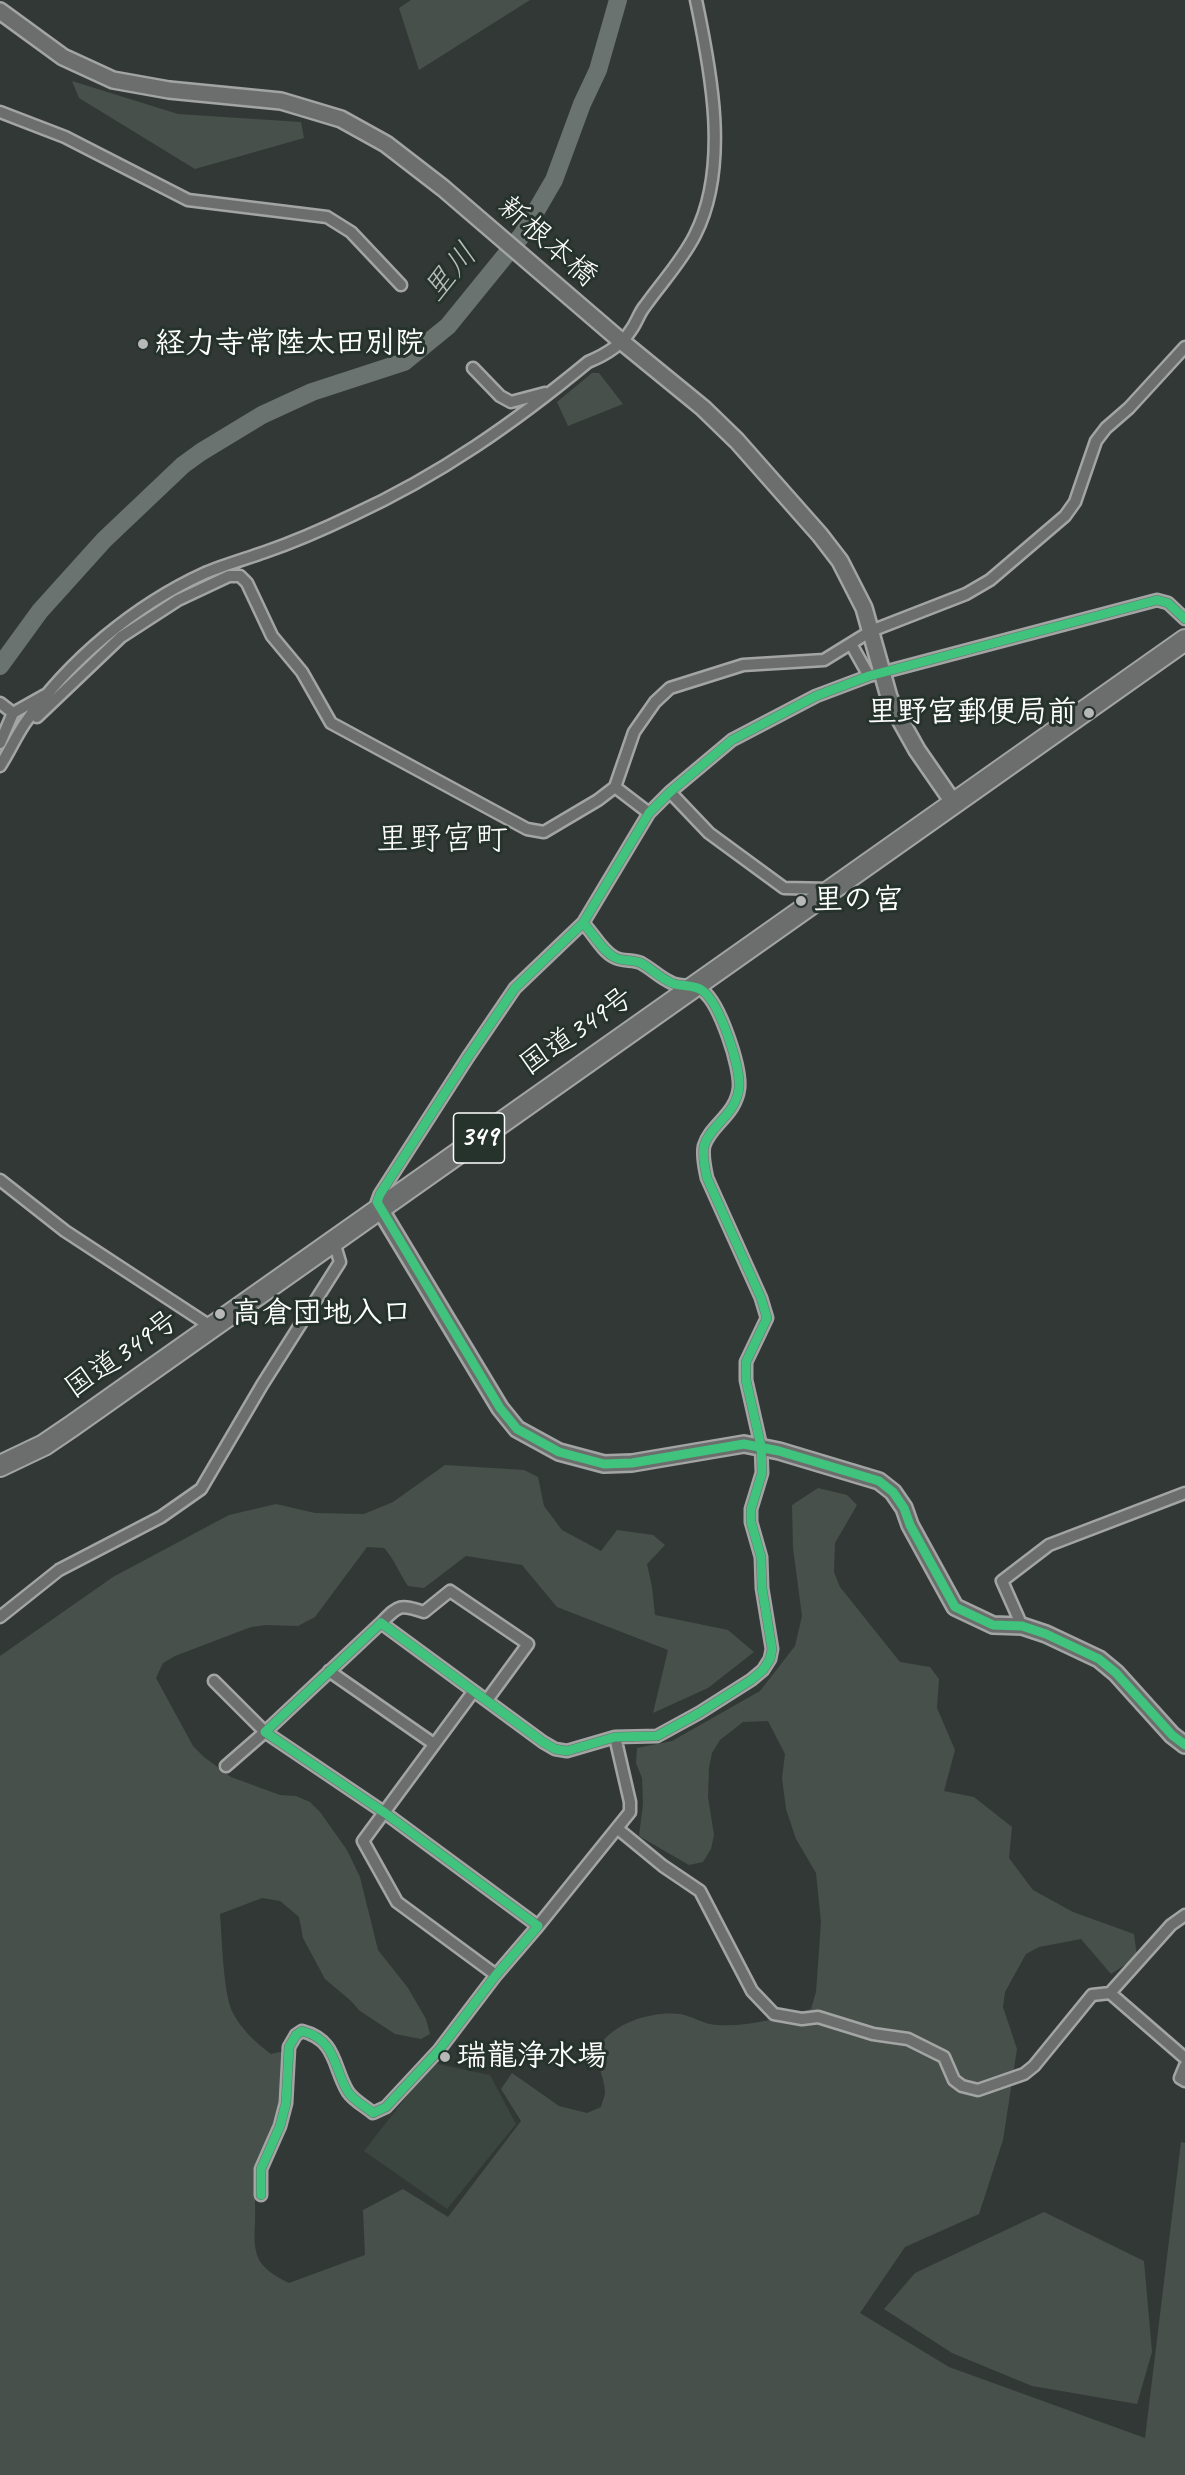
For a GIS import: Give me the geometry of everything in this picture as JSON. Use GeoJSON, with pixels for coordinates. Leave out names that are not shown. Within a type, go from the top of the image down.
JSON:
{"type":"FeatureCollection","features":[{"type":"Feature","properties":{"kind":"highway","name":"国道349号"},"geometry":{"type":"LineString","coordinates":[[0,1466],[44,1444],[210,1330],[1185,640]]}},
{"type":"Feature","properties":{"kind":"street"},"geometry":{"type":"LineString","coordinates":[[0,766],[22,728],[51,692],[94,646],[121,624],[190,581],[309,534],[395,494],[494,436],[588,362],[601,357],[619,339],[630,332],[644,306],[668,279],[688,247],[706,211],[710,195],[714,119],[709,69],[696,0]]}},
{"type":"Feature","properties":{"kind":"street","name":"新根本橋"},"geometry":{"type":"LineString","coordinates":[[0,12],[63,57],[113,80],[169,90],[281,101],[341,119],[386,144],[443,188],[712,416],[820,535],[840,561],[871,631],[876,675],[917,750],[953,802]]}},
{"type":"Feature","properties":{"kind":"street"},"geometry":{"type":"LineString","coordinates":[[0,112],[65,137],[188,200],[327,217],[351,232],[401,285]]}},
{"type":"Feature","properties":{"kind":"street"},"geometry":{"type":"LineString","coordinates":[[190,581],[240,576],[248,582],[272,636],[302,672],[332,723],[527,829],[544,831],[598,800],[615,787],[634,732],[655,702],[670,688],[743,665],[824,660],[871,631],[966,594],[990,580],[1051,530],[1075,502],[1095,441],[1185,347]]}},
{"type":"Feature","properties":{"kind":"street"},"geometry":{"type":"LineString","coordinates":[[473,368],[500,396],[511,402],[550,392]]}},
{"type":"Feature","properties":{"kind":"street"},"geometry":{"type":"LineString","coordinates":[[22,728],[55,701],[121,637],[178,600],[229,576]]}},
{"type":"Feature","properties":{"kind":"street"},"geometry":{"type":"LineString","coordinates":[[1185,619],[1168,603],[1157,600],[876,675],[807,700],[732,740],[670,792],[649,813],[583,923],[515,988],[468,1057],[377,1202],[500,1408],[517,1429],[559,1452],[604,1464],[632,1463],[744,1444],[761,1446],[879,1481],[893,1492],[904,1508],[910,1525],[955,1606],[993,1625],[1022,1626],[1046,1634],[1099,1659],[1116,1673],[1185,1746]]}},
{"type":"Feature","properties":{"kind":"street"},"geometry":{"type":"LineString","coordinates":[[851,644],[876,675]]}},
{"type":"Feature","properties":{"kind":"street"},"geometry":{"type":"LineString","coordinates":[[0,743],[7,708],[51,692]]}},
{"type":"Feature","properties":{"kind":"street"},"geometry":{"type":"LineString","coordinates":[[615,787],[649,813]]}},
{"type":"Feature","properties":{"kind":"street"},"geometry":{"type":"LineString","coordinates":[[670,792],[709,833],[784,888],[831,890]]}},
{"type":"Feature","properties":{"kind":"street"},"geometry":{"type":"LineString","coordinates":[[381,1623],[543,1742],[555,1749],[567,1751],[615,1737],[657,1736],[751,1680],[763,1670],[770,1659],[772,1649],[762,1588],[761,1557],[751,1522],[751,1509],[762,1473],[761,1446],[746,1380],[746,1362],[766,1318],[761,1298],[707,1178],[704,1161],[704,1146],[734,1104],[739,1089],[738,1068],[718,1013],[703,991],[674,984],[639,962],[612,956],[583,923]]}},
{"type":"Feature","properties":{"kind":"street"},"geometry":{"type":"LineString","coordinates":[[0,1180],[65,1231],[207,1323],[210,1330]]}},
{"type":"Feature","properties":{"kind":"street"},"geometry":{"type":"LineString","coordinates":[[0,1617],[59,1570],[161,1517],[201,1489],[262,1385],[340,1262],[334,1242]]}},
{"type":"Feature","properties":{"kind":"street"},"geometry":{"type":"LineString","coordinates":[[1022,1626],[1002,1581],[1049,1545],[1185,1493]]}},
{"type":"Feature","properties":{"kind":"street"},"geometry":{"type":"LineString","coordinates":[[226,1766],[395,1608],[403,1606],[423,1612],[450,1591],[528,1644],[487,1700]]}},
{"type":"Feature","properties":{"kind":"street"},"geometry":{"type":"LineString","coordinates":[[329,1671],[434,1744]]}},
{"type":"Feature","properties":{"kind":"street"},"geometry":{"type":"LineString","coordinates":[[214,1681],[265,1732],[385,1813],[538,1926]]}},
{"type":"Feature","properties":{"kind":"street"},"geometry":{"type":"LineString","coordinates":[[474,1692],[363,1841],[397,1902],[496,1975]]}},
{"type":"Feature","properties":{"kind":"street"},"geometry":{"type":"LineString","coordinates":[[261,2195],[261,2169],[280,2126],[286,2103],[289,2047],[297,2035],[302,2031],[312,2034],[326,2046],[335,2058],[346,2090],[352,2097],[373,2113],[386,2107],[439,2050],[496,1975],[630,1812],[630,1802],[615,1737]]}},
{"type":"Feature","properties":{"kind":"street"},"geometry":{"type":"LineString","coordinates":[[618,1829],[663,1866],[700,1891],[752,1991],[774,2014],[802,2019],[818,2017],[873,2034],[908,2039],[944,2057],[954,2080],[963,2086],[978,2090],[1024,2074],[1035,2066],[1092,1995],[1110,1993],[1171,1926],[1185,1915]]}},
{"type":"Feature","properties":{"kind":"street"},"geometry":{"type":"LineString","coordinates":[[1110,1993],[1185,2058]]}},
{"type":"Feature","properties":{"kind":"street"},"geometry":{"type":"LineString","coordinates":[[1185,2066],[1180,2078],[1185,2081]]}},
{"type":"Feature","properties":{"kind":"shaded area"},"geometry":{"type":"Polygon","coordinates":[[[411,0],[530,0],[419,70],[399,8],[411,0]]]}},
{"type":"Feature","properties":{"kind":"shaded area"},"geometry":{"type":"Polygon","coordinates":[[[72,81],[178,114],[301,122],[304,138],[195,169],[79,98],[72,81]]]}},
{"type":"Feature","properties":{"kind":"shaded area"},"geometry":{"type":"Polygon","coordinates":[[[592,373],[599,373],[623,404],[568,426],[557,402],[592,373]]]}},
{"type":"Feature","properties":{"kind":"shaded area"},"geometry":{"type":"Polygon","coordinates":[[[445,1465],[524,1470],[538,1477],[544,1506],[562,1530],[601,1551],[617,1530],[653,1535],[665,1545],[647,1564],[655,1615],[728,1630],[754,1652],[708,1688],[653,1713],[668,1650],[557,1607],[522,1565],[466,1556],[424,1588],[408,1586],[384,1548],[367,1547],[315,1617],[298,1626],[251,1627],[175,1656],[163,1663],[156,1678],[193,1746],[204,1757],[231,1777],[280,1795],[296,1796],[310,1802],[320,1812],[347,1850],[360,1877],[378,1950],[408,1988],[426,2019],[430,2034],[421,2039],[395,2034],[360,2011],[325,1979],[303,1938],[299,1917],[280,1901],[262,1898],[220,1914],[225,1980],[233,2013],[254,2040],[271,2054],[285,2051],[295,2063],[286,2107],[263,2162],[256,2187],[255,2243],[256,2252],[263,2266],[289,2283],[365,2255],[363,2210],[403,2189],[448,2217],[521,2121],[501,2089],[512,2073],[559,2106],[587,2113],[601,2107],[605,2094],[598,2056],[601,2044],[616,2029],[626,2024],[648,2016],[670,2013],[711,2024],[740,2025],[776,2019],[811,2009],[816,1992],[821,1922],[816,1873],[796,1839],[786,1809],[782,1778],[785,1754],[768,1721],[743,1722],[720,1740],[712,1753],[708,1797],[714,1835],[711,1849],[703,1862],[689,1865],[639,1836],[643,1804],[642,1778],[636,1763],[637,1748],[672,1741],[760,1691],[795,1646],[802,1616],[793,1548],[792,1505],[818,1488],[847,1495],[857,1505],[835,1543],[834,1572],[840,1587],[900,1662],[930,1667],[939,1679],[937,1708],[955,1750],[944,1791],[974,1797],[1012,1827],[1009,1858],[1033,1890],[1073,1912],[1134,1934],[1137,1957],[1111,1974],[1081,1939],[1039,1947],[1026,1954],[1005,1992],[1003,2007],[1017,2049],[1003,2140],[979,2214],[905,2247],[860,2313],[949,2367],[1145,2438],[1181,2142],[1185,2143],[1185,2475],[0,2475],[0,1656],[113,1577],[229,1515],[276,1504],[315,1513],[364,1514],[393,1502],[445,1465]]]}},
{"type":"Feature","properties":{"kind":"shaded area","name":"瑞龍浄水場"},"geometry":{"type":"Polygon","coordinates":[[[433,2063],[490,2075],[516,2124],[447,2209],[364,2151],[433,2063]]]}},
{"type":"Feature","properties":{"kind":"shaded area"},"geometry":{"type":"Polygon","coordinates":[[[1044,2212],[1144,2261],[1152,2352],[1137,2404],[1032,2386],[952,2353],[884,2309],[915,2273],[1044,2212]]]}},
{"type":"Feature","properties":{"kind":"waterway","name":"里川"},"geometry":{"type":"LineString","coordinates":[[0,666],[40,611],[104,540],[183,465],[262,415],[312,392],[404,362],[448,326],[522,235],[554,180],[582,104],[598,70],[618,0]]}},
{"type":"Feature","properties":{"kind":"cycle path"},"geometry":{"type":"LineString","coordinates":[[1185,619],[1168,603],[1157,600],[869,676],[816,696],[732,740],[670,792],[649,813],[583,923],[515,988],[468,1057],[377,1202],[500,1408],[517,1429],[559,1452],[604,1464],[632,1463],[744,1444],[779,1451],[879,1481],[893,1492],[904,1508],[910,1525],[955,1607],[993,1625],[1022,1626],[1046,1634],[1099,1659],[1116,1673],[1172,1735],[1185,1745]]}},
{"type":"Feature","properties":{"kind":"cycle path"},"geometry":{"type":"LineString","coordinates":[[261,2195],[261,2169],[280,2126],[286,2103],[289,2047],[296,2035],[302,2031],[322,2041],[328,2048],[348,2092],[373,2113],[386,2107],[439,2050],[496,1975],[538,1926],[385,1813],[265,1732],[381,1623],[543,1742],[555,1749],[567,1751],[615,1737],[657,1736],[751,1680],[763,1670],[770,1659],[772,1649],[762,1588],[761,1557],[751,1522],[751,1509],[762,1473],[761,1446],[746,1380],[746,1362],[767,1318],[761,1298],[707,1178],[704,1158],[704,1146],[707,1139],[728,1113],[737,1097],[739,1088],[737,1066],[722,1022],[710,998],[703,991],[696,987],[672,983],[638,962],[614,957],[583,923]]}},
{"type":"Feature","properties":{"kind":"place","name":"経力寺常陸太田別院"},"geometry":{"type":"Point","coordinates":[143,344]}},
{"type":"Feature","properties":{"kind":"place","name":"里野宮郵便局前"},"geometry":{"type":"Point","coordinates":[1089,713]}},
{"type":"Feature","properties":{"kind":"place","name":"里の宮"},"geometry":{"type":"Point","coordinates":[801,901]}},
{"type":"Feature","properties":{"kind":"place","name":"高倉団地入口"},"geometry":{"type":"Point","coordinates":[220,1314]}},
{"type":"Feature","properties":{"kind":"place","name":"瑞龍浄水場"},"geometry":{"type":"Point","coordinates":[445,2057]}},
{"type":"Feature","properties":{"kind":"district","name":"里野宮町"},"geometry":{"type":"Point","coordinates":[442,840]}}]}
